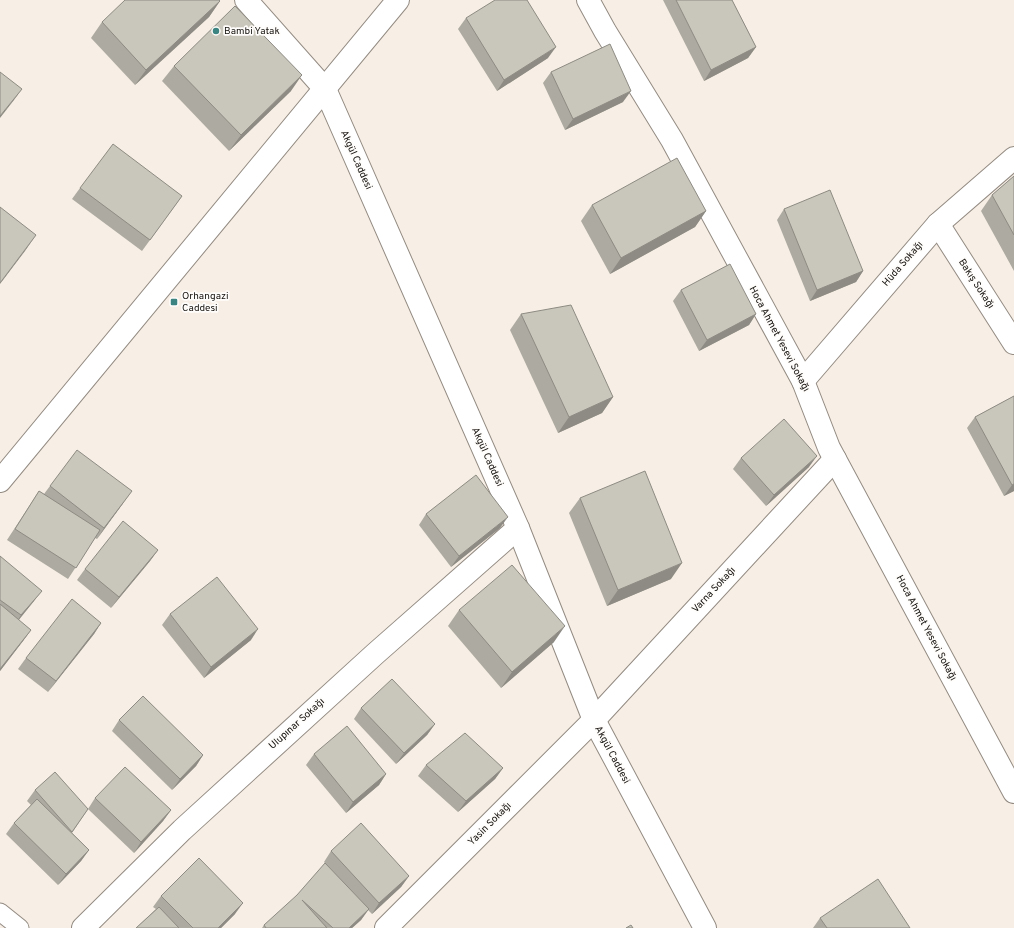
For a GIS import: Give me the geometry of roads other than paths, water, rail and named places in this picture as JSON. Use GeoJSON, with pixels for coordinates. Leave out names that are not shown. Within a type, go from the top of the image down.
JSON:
{"type":"FeatureCollection","features":[{"type":"Feature","properties":{"kind":"street","name":"Akgül Caddesi"},"geometry":{"type":"LineString","coordinates":[[246,0],[325,89],[518,528],[594,720],[705,928]]}},
{"type":"Feature","properties":{"kind":"street"},"geometry":{"type":"LineString","coordinates":[[0,481],[398,0]]}},
{"type":"Feature","properties":{"kind":"street","name":"Hoca Ahmet Yesevi Sokağı"},"geometry":{"type":"LineString","coordinates":[[588,0],[605,31],[672,140],[803,381],[829,448],[1014,792]]}},
{"type":"Feature","properties":{"kind":"street","name":"Hüda Sokağı"},"geometry":{"type":"LineString","coordinates":[[803,381],[938,224],[1014,158]]}},
{"type":"Feature","properties":{"kind":"street","name":"Bakış Sokağı"},"geometry":{"type":"LineString","coordinates":[[938,224],[1014,343]]}},
{"type":"Feature","properties":{"kind":"street","name":"Varna Sokağı"},"geometry":{"type":"LineString","coordinates":[[594,720],[835,459]]}},
{"type":"Feature","properties":{"kind":"street","name":"Ulupınar Sokağı"},"geometry":{"type":"LineString","coordinates":[[83,928],[182,830],[375,654],[518,528]]}},
{"type":"Feature","properties":{"kind":"street","name":"Yasin Sokağı"},"geometry":{"type":"LineString","coordinates":[[386,928],[594,720]]}},
{"type":"Feature","properties":{"kind":"lane"},"geometry":{"type":"LineString","coordinates":[[0,912],[20,928]]}},
{"type":"Feature","properties":{"kind":"place","name":"Bambi Yatak"},"geometry":{"type":"Point","coordinates":[216,31]}},
{"type":"Feature","properties":{"kind":"place","name":"Orhangazi Caddesi"},"geometry":{"type":"Point","coordinates":[174,302]}}]}
